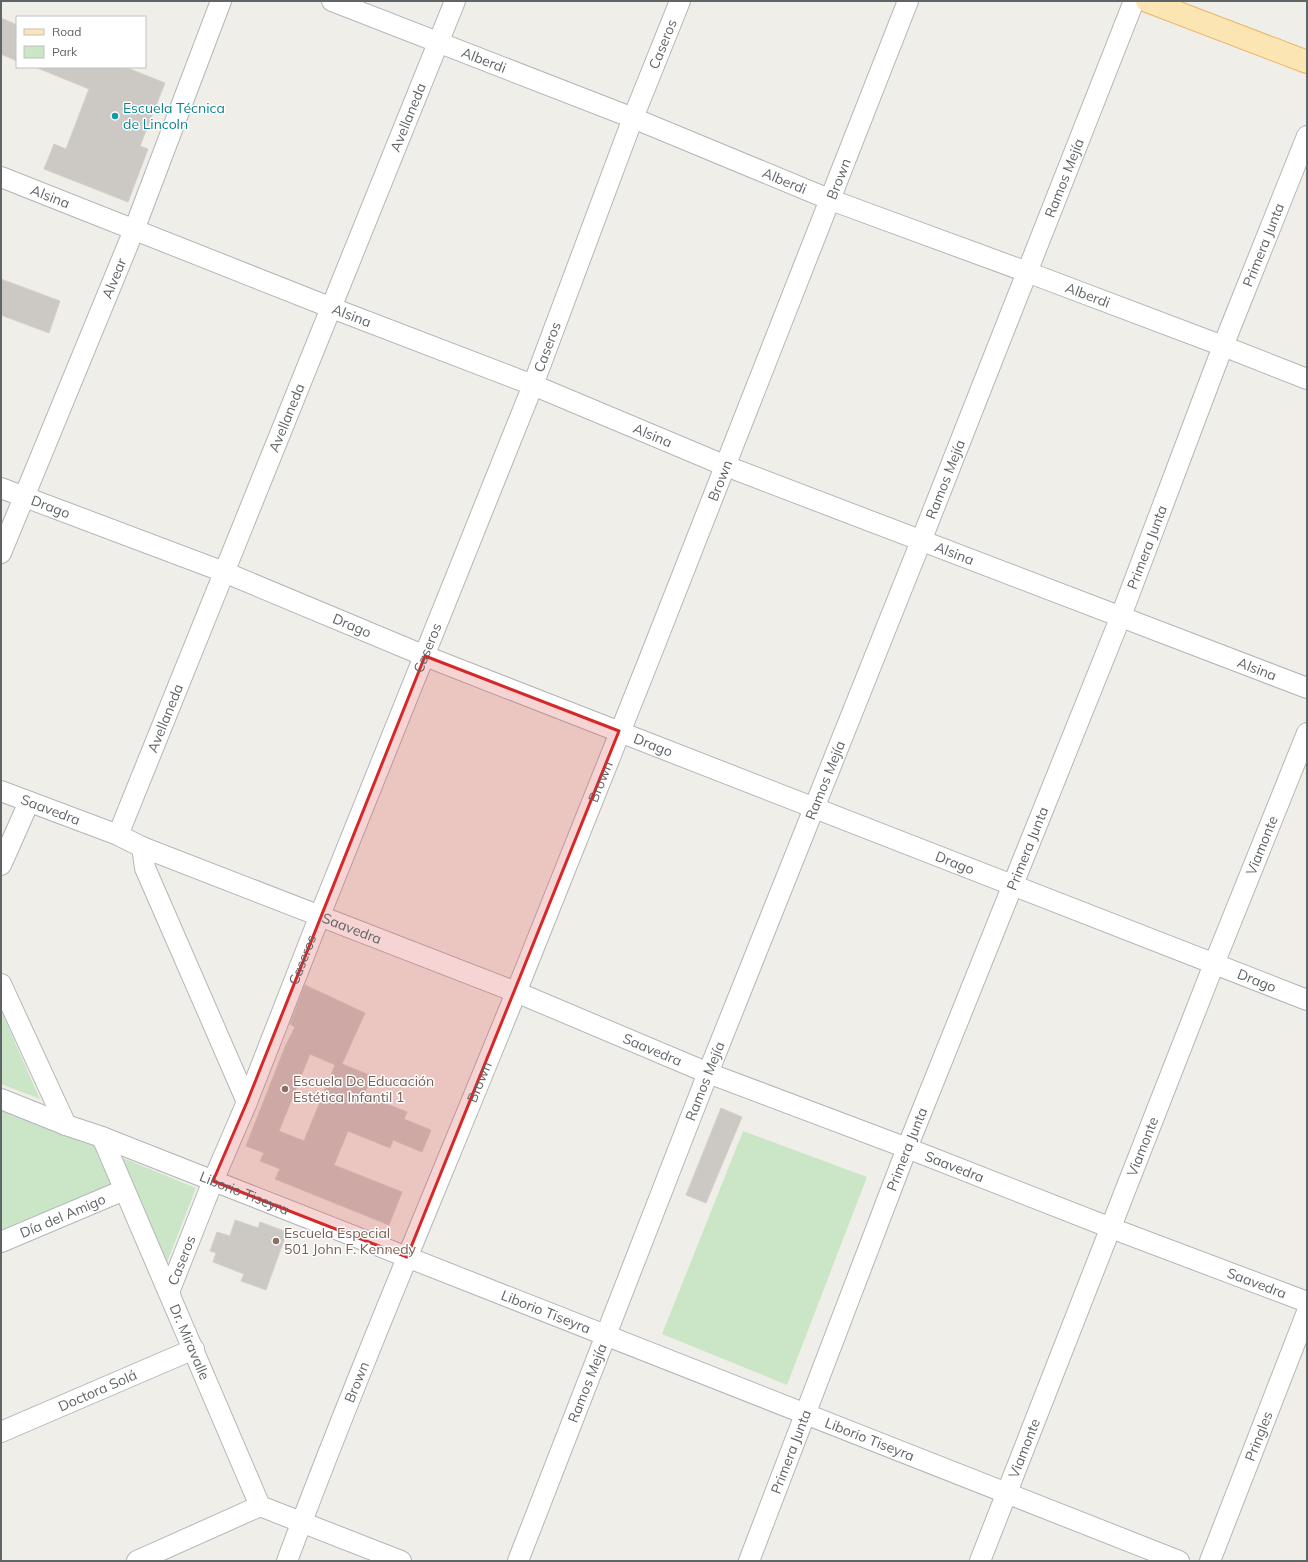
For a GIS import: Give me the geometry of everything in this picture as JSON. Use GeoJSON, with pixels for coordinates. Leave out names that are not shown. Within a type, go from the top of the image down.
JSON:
{"type":"FeatureCollection","features":[{"type":"Feature","properties":{"kind":"main road"},"geometry":{"type":"LineString","coordinates":[[1147,1],[1307,62]]}},
{"type":"Feature","properties":{"kind":"street","name":"Alvear"},"geometry":{"type":"LineString","coordinates":[[1,553],[134,230],[221,1]]}},
{"type":"Feature","properties":{"kind":"street","name":"Alberdi"},"geometry":{"type":"LineString","coordinates":[[332,1],[633,118],[831,200],[1027,272],[1307,379]]}},
{"type":"Feature","properties":{"kind":"street","name":"Avellaneda"},"geometry":{"type":"LineString","coordinates":[[118,835],[455,1]]}},
{"type":"Feature","properties":{"kind":"street","name":"Caseros"},"geometry":{"type":"LineString","coordinates":[[169,1292],[213,1181],[247,1102],[320,915],[533,385],[633,118],[680,1]]}},
{"type":"Feature","properties":{"kind":"street","name":"Brown"},"geometry":{"type":"LineString","coordinates":[[287,1561],[407,1257],[516,992],[726,466],[908,1]]}},
{"type":"Feature","properties":{"kind":"street","name":"Ramos Mejía"},"geometry":{"type":"LineString","coordinates":[[518,1561],[708,1073],[921,541],[1134,1]]}},
{"type":"Feature","properties":{"kind":"street","name":"Primera Junta"},"geometry":{"type":"LineString","coordinates":[[749,1561],[907,1148],[1121,616],[1223,346],[1307,136]]}},
{"type":"Feature","properties":{"kind":"street","name":"Alsina"},"geometry":{"type":"LineString","coordinates":[[1,177],[332,308],[533,385],[726,466],[1307,688]]}},
{"type":"Feature","properties":{"kind":"street","name":"Drago"},"geometry":{"type":"LineString","coordinates":[[1,488],[224,572],[425,656],[1307,1000]]}},
{"type":"Feature","properties":{"kind":"street","name":"Viamonte"},"geometry":{"type":"LineString","coordinates":[[980,1561],[1214,964],[1307,733]]}},
{"type":"Feature","properties":{"kind":"street","name":"Saavedra"},"geometry":{"type":"LineString","coordinates":[[1,791],[118,835],[142,847],[516,992],[708,1073],[1307,1302]]}},
{"type":"Feature","properties":{"kind":"street"},"geometry":{"type":"LineString","coordinates":[[1,865],[29,802]]}},
{"type":"Feature","properties":{"kind":"street"},"geometry":{"type":"LineString","coordinates":[[142,847],[145,868],[247,1102]]}},
{"type":"Feature","properties":{"kind":"street"},"geometry":{"type":"LineString","coordinates":[[1,984],[66,1124]]}},
{"type":"Feature","properties":{"kind":"street","name":"Liborio Tiseyra"},"geometry":{"type":"LineString","coordinates":[[1,1099],[102,1137],[1179,1561]]}},
{"type":"Feature","properties":{"kind":"street","name":"Dr. Miravalle"},"geometry":{"type":"LineString","coordinates":[[102,1137],[260,1506]]}},
{"type":"Feature","properties":{"kind":"street","name":"Día del Amigo"},"geometry":{"type":"LineString","coordinates":[[1,1242],[124,1190]]}},
{"type":"Feature","properties":{"kind":"street","name":"Pringles"},"geometry":{"type":"LineString","coordinates":[[1210,1561],[1307,1312]]}},
{"type":"Feature","properties":{"kind":"street","name":"Doctora Solá"},"geometry":{"type":"LineString","coordinates":[[1,1432],[194,1349]]}},
{"type":"Feature","properties":{"kind":"street"},"geometry":{"type":"LineString","coordinates":[[137,1561],[260,1506],[302,1521],[401,1561]]}},
{"type":"Feature","properties":{"kind":"highlighted area"},"geometry":{"type":"Polygon","coordinates":[[[425,656],[619,731],[407,1257],[213,1181],[247,1102],[425,656]]]}},
{"type":"Feature","properties":{"kind":"green space"},"geometry":{"type":"Polygon","coordinates":[[[1,1011],[40,1099],[1,1084],[1,1011]]]}},
{"type":"Feature","properties":{"kind":"green space"},"geometry":{"type":"Polygon","coordinates":[[[1,1108],[97,1144],[112,1186],[1,1234],[1,1108]]]}},
{"type":"Feature","properties":{"kind":"green space"},"geometry":{"type":"Polygon","coordinates":[[[743,1131],[867,1177],[787,1385],[662,1334],[743,1131]]]}},
{"type":"Feature","properties":{"kind":"green space"},"geometry":{"type":"Polygon","coordinates":[[[118,1156],[196,1188],[166,1265],[118,1156]]]}},
{"type":"Feature","properties":{"kind":"building"},"geometry":{"type":"Polygon","coordinates":[[[1,18],[16,25],[16,61],[1,54],[1,18]]]}},
{"type":"Feature","properties":{"kind":"building","name":"Escuela Técnica de Lincoln"},"geometry":{"type":"Polygon","coordinates":[[[37,68],[128,68],[165,83],[140,146],[148,149],[128,202],[44,169],[54,144],[66,149],[89,89],[37,68]]]}},
{"type":"Feature","properties":{"kind":"building"},"geometry":{"type":"Polygon","coordinates":[[[1,279],[60,301],[49,333],[1,315],[1,279]]]}},
{"type":"Feature","properties":{"kind":"building"},"geometry":{"type":"Polygon","coordinates":[[[305,985],[365,1013],[342,1064],[372,1076],[364,1095],[407,1112],[404,1119],[431,1130],[422,1152],[393,1140],[390,1148],[348,1131],[334,1165],[402,1192],[389,1225],[275,1179],[280,1169],[260,1161],[264,1153],[246,1146],[285,1047],[295,1027],[290,1024],[305,985]],[[310,1054],[279,1131],[304,1141],[335,1065],[310,1054]]]}},
{"type":"Feature","properties":{"kind":"building"},"geometry":{"type":"Polygon","coordinates":[[[721,1108],[742,1117],[706,1203],[686,1195],[721,1108]]]}},
{"type":"Feature","properties":{"kind":"building"},"geometry":{"type":"Polygon","coordinates":[[[235,1220],[258,1228],[260,1222],[287,1232],[266,1290],[241,1281],[244,1274],[213,1262],[216,1253],[210,1251],[217,1232],[230,1236],[235,1220]]]}},
{"type":"Feature","properties":{"kind":"place","name":"Escuela Técnica de Lincoln"},"geometry":{"type":"Point","coordinates":[115,116]}},
{"type":"Feature","properties":{"kind":"place","name":"Escuela De Educación Estética Infantil 1"},"geometry":{"type":"Point","coordinates":[285,1089]}},
{"type":"Feature","properties":{"kind":"place","name":"Escuela Especial 501 John F. Kennedy"},"geometry":{"type":"Point","coordinates":[276,1241]}}]}
